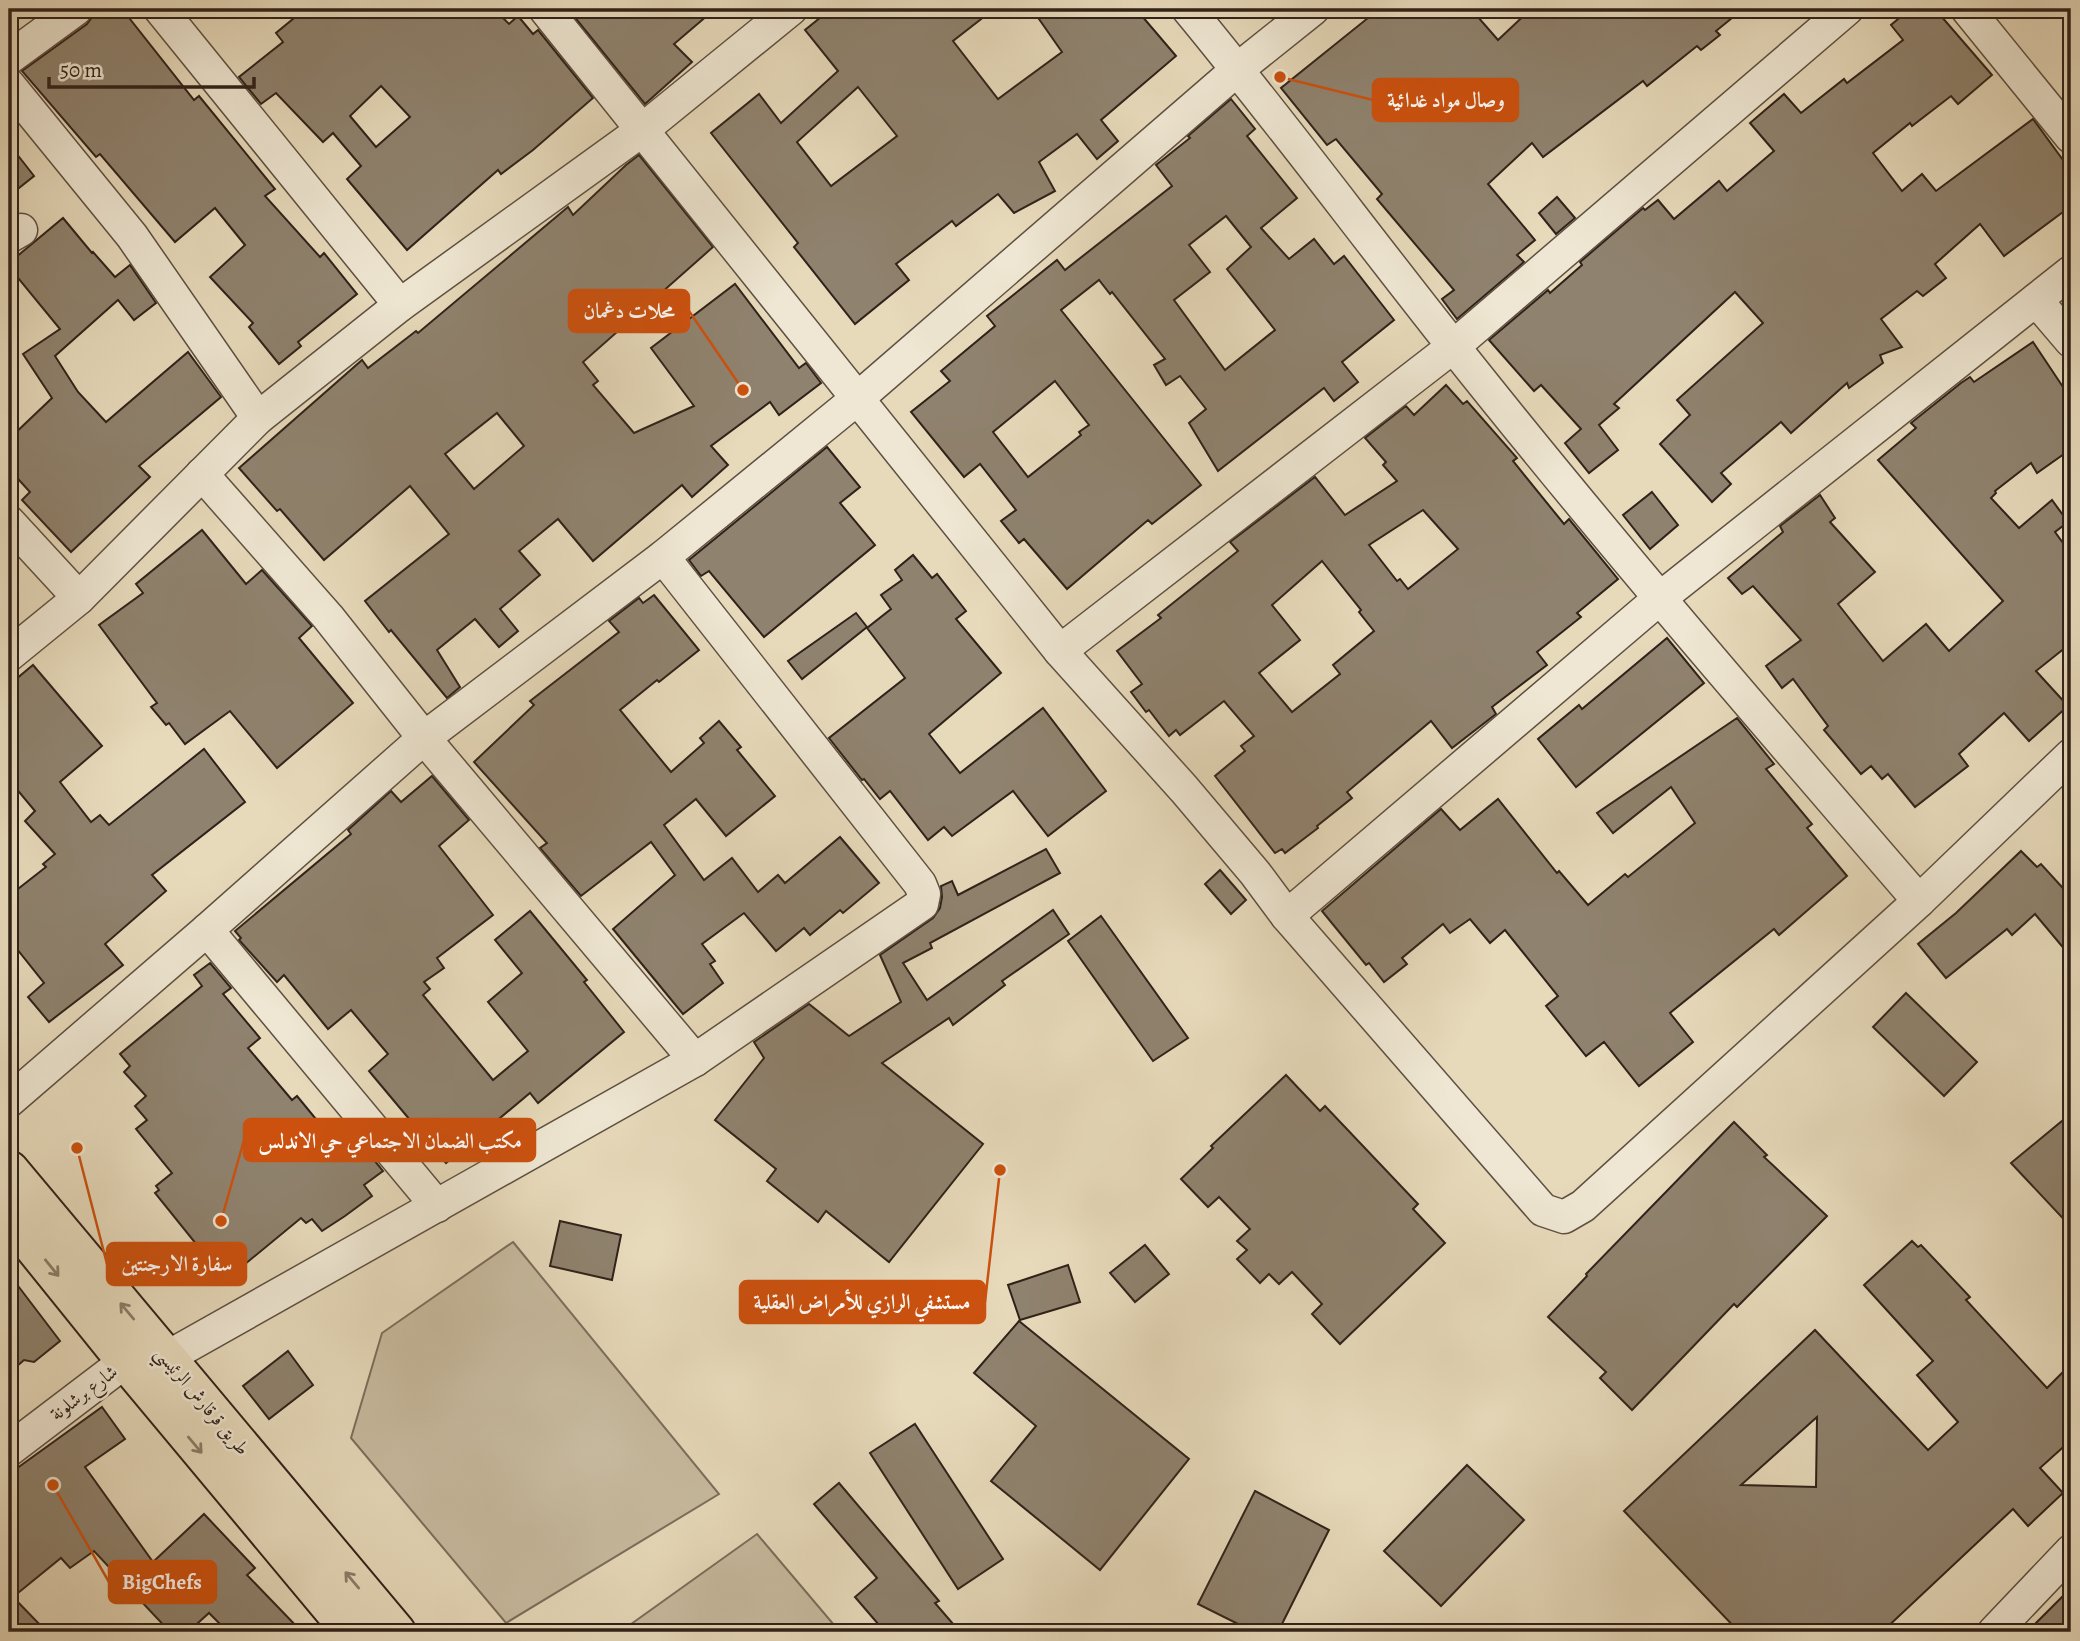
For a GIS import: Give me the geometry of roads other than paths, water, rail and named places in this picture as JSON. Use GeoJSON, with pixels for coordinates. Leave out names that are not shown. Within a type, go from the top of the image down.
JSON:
{"type":"FeatureCollection","features":[{"type":"Feature","properties":{"kind":"main road","name":"طريق قرقارش الرئيسي"},"geometry":{"type":"LineString","coordinates":[[9,1170],[396,1632]]}},
{"type":"Feature","properties":{"kind":"main road","name":"طريق قرقارش الرئيسي"},"geometry":{"type":"LineString","coordinates":[[9,1216],[352,1632]]}},
{"type":"Feature","properties":{"kind":"street"},"geometry":{"type":"LineString","coordinates":[[9,58],[76,9]]}},
{"type":"Feature","properties":{"kind":"street"},"geometry":{"type":"LineString","coordinates":[[160,9],[400,305]]}},
{"type":"Feature","properties":{"kind":"street"},"geometry":{"type":"LineString","coordinates":[[545,9],[1060,651],[1193,800],[1255,873],[1287,916],[1543,1210],[1564,1217],[1583,1206],[1919,901],[2071,755]]}},
{"type":"Feature","properties":{"kind":"street"},"geometry":{"type":"LineString","coordinates":[[9,655],[79,598],[258,418],[400,305],[641,131],[791,9]]}},
{"type":"Feature","properties":{"kind":"street"},"geometry":{"type":"LineString","coordinates":[[1188,9],[1454,346],[1659,599],[1919,901]]}},
{"type":"Feature","properties":{"kind":"street"},"geometry":{"type":"LineString","coordinates":[[9,1101],[424,738],[663,556],[858,398],[1238,69],[1313,9]]}},
{"type":"Feature","properties":{"kind":"street"},"geometry":{"type":"LineString","coordinates":[[1060,651],[1454,346],[1847,9]]}},
{"type":"Feature","properties":{"kind":"street"},"geometry":{"type":"LineString","coordinates":[[1966,9],[2071,137]]}},
{"type":"Feature","properties":{"kind":"street"},"geometry":{"type":"LineString","coordinates":[[9,85],[132,236],[258,418]]}},
{"type":"Feature","properties":{"kind":"street"},"geometry":{"type":"LineString","coordinates":[[1287,916],[1659,599],[2071,272]]}},
{"type":"Feature","properties":{"kind":"street"},"geometry":{"type":"LineString","coordinates":[[2036,300],[2071,341]]}},
{"type":"Feature","properties":{"kind":"street"},"geometry":{"type":"LineString","coordinates":[[201,474],[328,617],[424,738],[695,1060]]}},
{"type":"Feature","properties":{"kind":"street"},"geometry":{"type":"LineString","coordinates":[[9,522],[79,598]]}},
{"type":"Feature","properties":{"kind":"street"},"geometry":{"type":"LineString","coordinates":[[166,1358],[695,1060],[922,904],[924,894],[920,884],[663,556]]}},
{"type":"Feature","properties":{"kind":"street"},"geometry":{"type":"LineString","coordinates":[[207,930],[437,1206]]}},
{"type":"Feature","properties":{"kind":"street","name":"شارع برشلونة"},"geometry":{"type":"LineString","coordinates":[[9,1450],[126,1361]]}},
{"type":"Feature","properties":{"kind":"street"},"geometry":{"type":"LineString","coordinates":[[1994,1632],[2071,1551]]}},
{"type":"Feature","properties":{"kind":"place","name":"وصال مواد غدائية"},"geometry":{"type":"Point","coordinates":[1280,77]}},
{"type":"Feature","properties":{"kind":"place","name":"محلات دغمان"},"geometry":{"type":"Point","coordinates":[743,390]}},
{"type":"Feature","properties":{"kind":"place","name":"سفارة الارجنتين"},"geometry":{"type":"Point","coordinates":[77,1148]}},
{"type":"Feature","properties":{"kind":"place","name":"مستشفي الرازي للأمراض العقلية"},"geometry":{"type":"Point","coordinates":[1000,1170]}},
{"type":"Feature","properties":{"kind":"place","name":"مكتب الضمان الاجتماعي حي الاندلس"},"geometry":{"type":"Point","coordinates":[221,1221]}},
{"type":"Feature","properties":{"kind":"place","name":"BigChefs"},"geometry":{"type":"Point","coordinates":[53,1485]}}]}
